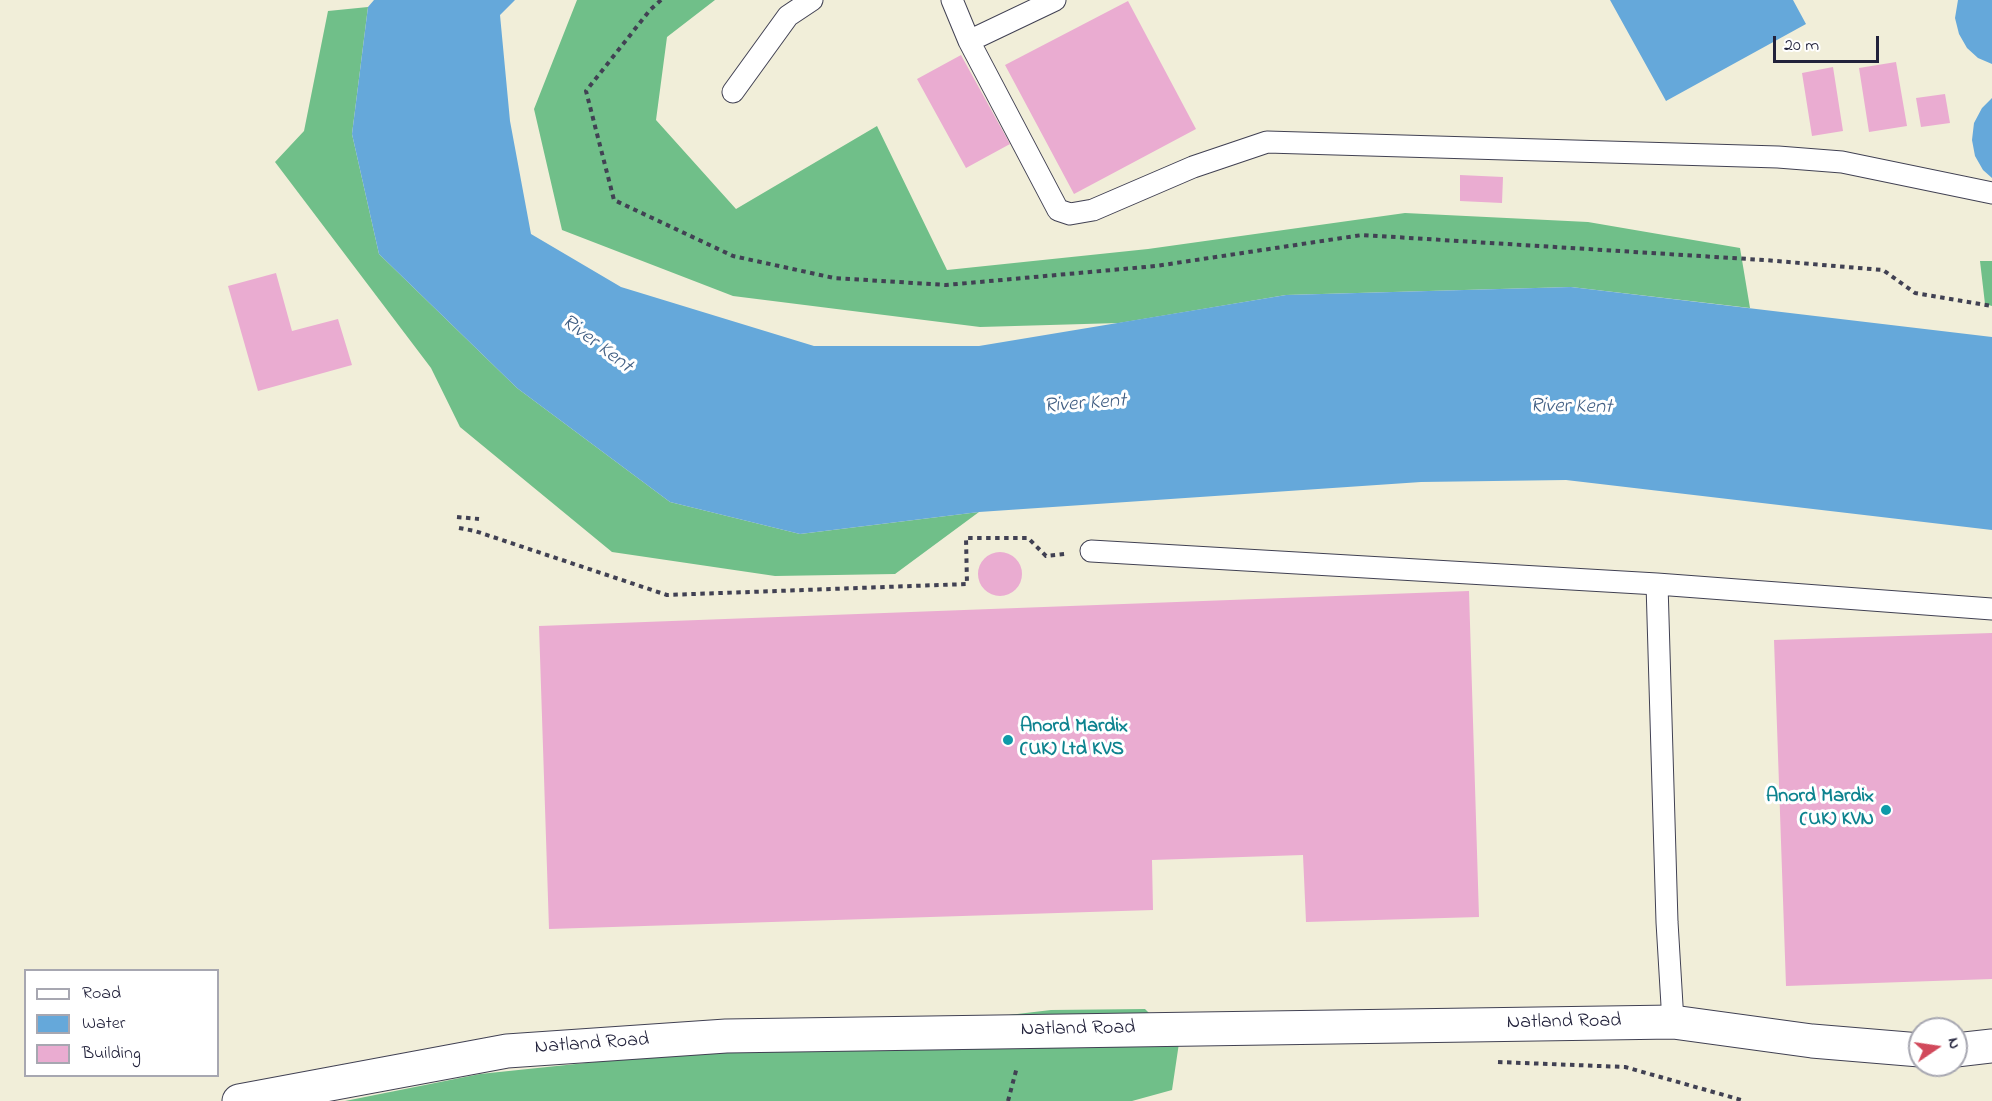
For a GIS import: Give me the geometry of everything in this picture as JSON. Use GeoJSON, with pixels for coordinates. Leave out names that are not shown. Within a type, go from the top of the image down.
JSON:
{"type":"FeatureCollection","features":[{"type":"Feature","properties":{"kind":"street","name":"Natland Road"},"geometry":{"type":"LineString","coordinates":[[239,1101],[507,1050],[726,1036],[1673,1022],[1812,1041],[1908,1049]]}},
{"type":"Feature","properties":{"kind":"street"},"geometry":{"type":"LineString","coordinates":[[1968,1049],[1992,1046]]}},
{"type":"Feature","properties":{"kind":"lane"},"geometry":{"type":"LineString","coordinates":[[733,92],[788,16],[812,0]]}},
{"type":"Feature","properties":{"kind":"lane"},"geometry":{"type":"LineString","coordinates":[[952,0],[969,41],[1058,210],[1070,214],[1093,210],[1193,167],[1267,142],[1778,157],[1842,162],[1992,193]]}},
{"type":"Feature","properties":{"kind":"lane"},"geometry":{"type":"LineString","coordinates":[[969,41],[1055,0]]}},
{"type":"Feature","properties":{"kind":"lane"},"geometry":{"type":"LineString","coordinates":[[1090,551],[1657,584],[1992,609]]}},
{"type":"Feature","properties":{"kind":"lane"},"geometry":{"type":"LineString","coordinates":[[1657,584],[1667,922],[1673,1022]]}},
{"type":"Feature","properties":{"kind":"path"},"geometry":{"type":"LineString","coordinates":[[661,0],[650,10],[586,91],[614,200],[734,256],[834,278],[946,285],[1156,266],[1362,235],[1764,260],[1883,270],[1915,293],[1992,306]]}},
{"type":"Feature","properties":{"kind":"path"},"geometry":{"type":"LineString","coordinates":[[457,517],[479,519]]}},
{"type":"Feature","properties":{"kind":"path"},"geometry":{"type":"LineString","coordinates":[[459,528],[475,531],[667,595],[967,584],[966,538],[1028,538],[1046,556],[1090,551]]}},
{"type":"Feature","properties":{"kind":"path"},"geometry":{"type":"LineString","coordinates":[[1008,1101],[1019,1061]]}},
{"type":"Feature","properties":{"kind":"green space"},"geometry":{"type":"Polygon","coordinates":[[[577,0],[715,0],[667,37],[656,120],[736,209],[877,126],[947,270],[1148,249],[1405,213],[1588,222],[1740,248],[1750,308],[1571,287],[1286,295],[1119,323],[980,327],[733,296],[562,230],[534,109],[577,0]]]}},
{"type":"Feature","properties":{"kind":"green space"},"geometry":{"type":"Polygon","coordinates":[[[368,7],[352,134],[379,254],[517,388],[670,502],[800,534],[979,512],[895,574],[775,576],[612,552],[460,427],[431,368],[275,162],[304,131],[328,11],[368,7]]]}},
{"type":"Feature","properties":{"kind":"green space"},"geometry":{"type":"Polygon","coordinates":[[[1980,261],[1992,261],[1992,306],[1985,304],[1980,261]]]}},
{"type":"Feature","properties":{"kind":"green space"},"geometry":{"type":"Polygon","coordinates":[[[1145,1009],[1179,1043],[1172,1090],[1132,1101],[345,1101],[480,1074],[739,1047],[1051,1010],[1145,1009]]]}},
{"type":"Feature","properties":{"kind":"water","name":"River Kent"},"geometry":{"type":"Polygon","coordinates":[[[374,0],[515,0],[500,15],[510,121],[531,234],[621,287],[814,346],[979,346],[1286,295],[1571,287],[1992,337],[1992,530],[1566,480],[1421,482],[979,512],[800,534],[670,502],[517,388],[379,254],[352,134],[368,7],[374,0]]]}},
{"type":"Feature","properties":{"kind":"water"},"geometry":{"type":"Polygon","coordinates":[[[1610,0],[1793,0],[1806,24],[1666,101],[1610,0]]]}},
{"type":"Feature","properties":{"kind":"water"},"geometry":{"type":"Polygon","coordinates":[[[1958,0],[1992,0],[1992,64],[1978,58],[1967,48],[1959,34],[1955,18],[1958,0]]]}},
{"type":"Feature","properties":{"kind":"water"},"geometry":{"type":"Polygon","coordinates":[[[1992,98],[1992,178],[1983,170],[1975,156],[1972,140],[1974,123],[1982,108],[1992,98]]]}},
{"type":"Feature","properties":{"kind":"building"},"geometry":{"type":"Polygon","coordinates":[[[1128,1],[1196,129],[1074,194],[1005,65],[1128,1]]]}},
{"type":"Feature","properties":{"kind":"building"},"geometry":{"type":"Polygon","coordinates":[[[961,55],[1010,144],[966,168],[917,79],[961,55]]]}},
{"type":"Feature","properties":{"kind":"building"},"geometry":{"type":"Polygon","coordinates":[[[1896,62],[1907,126],[1869,132],[1859,68],[1896,62]]]}},
{"type":"Feature","properties":{"kind":"building"},"geometry":{"type":"Polygon","coordinates":[[[1833,67],[1843,131],[1812,136],[1802,73],[1833,67]]]}},
{"type":"Feature","properties":{"kind":"building"},"geometry":{"type":"Polygon","coordinates":[[[1945,94],[1950,123],[1921,127],[1916,98],[1945,94]]]}},
{"type":"Feature","properties":{"kind":"building"},"geometry":{"type":"Polygon","coordinates":[[[1460,175],[1503,177],[1502,203],[1460,201],[1460,175]]]}},
{"type":"Feature","properties":{"kind":"building"},"geometry":{"type":"Polygon","coordinates":[[[276,273],[292,331],[338,319],[352,365],[258,391],[228,286],[276,273]]]}},
{"type":"Feature","properties":{"kind":"building"},"geometry":{"type":"Polygon","coordinates":[[[1000,552],[1015,559],[1022,574],[1015,589],[1000,596],[985,589],[978,574],[985,559],[1000,552]]]}},
{"type":"Feature","properties":{"kind":"building","name":"Anord Mardix (UK) Ltd KVS"},"geometry":{"type":"Polygon","coordinates":[[[1469,591],[1479,917],[1306,922],[1303,855],[1152,860],[1153,910],[549,929],[539,626],[1469,591]]]}},
{"type":"Feature","properties":{"kind":"building","name":"Anord Mardix (UK) KVN"},"geometry":{"type":"Polygon","coordinates":[[[1992,633],[1992,979],[1786,986],[1774,640],[1992,633]]]}},
{"type":"Feature","properties":{"kind":"place","name":"Anord Mardix (UK) Ltd KVS"},"geometry":{"type":"Point","coordinates":[1008,740]}},
{"type":"Feature","properties":{"kind":"place","name":"Anord Mardix (UK) KVN"},"geometry":{"type":"Point","coordinates":[1886,810]}}]}
